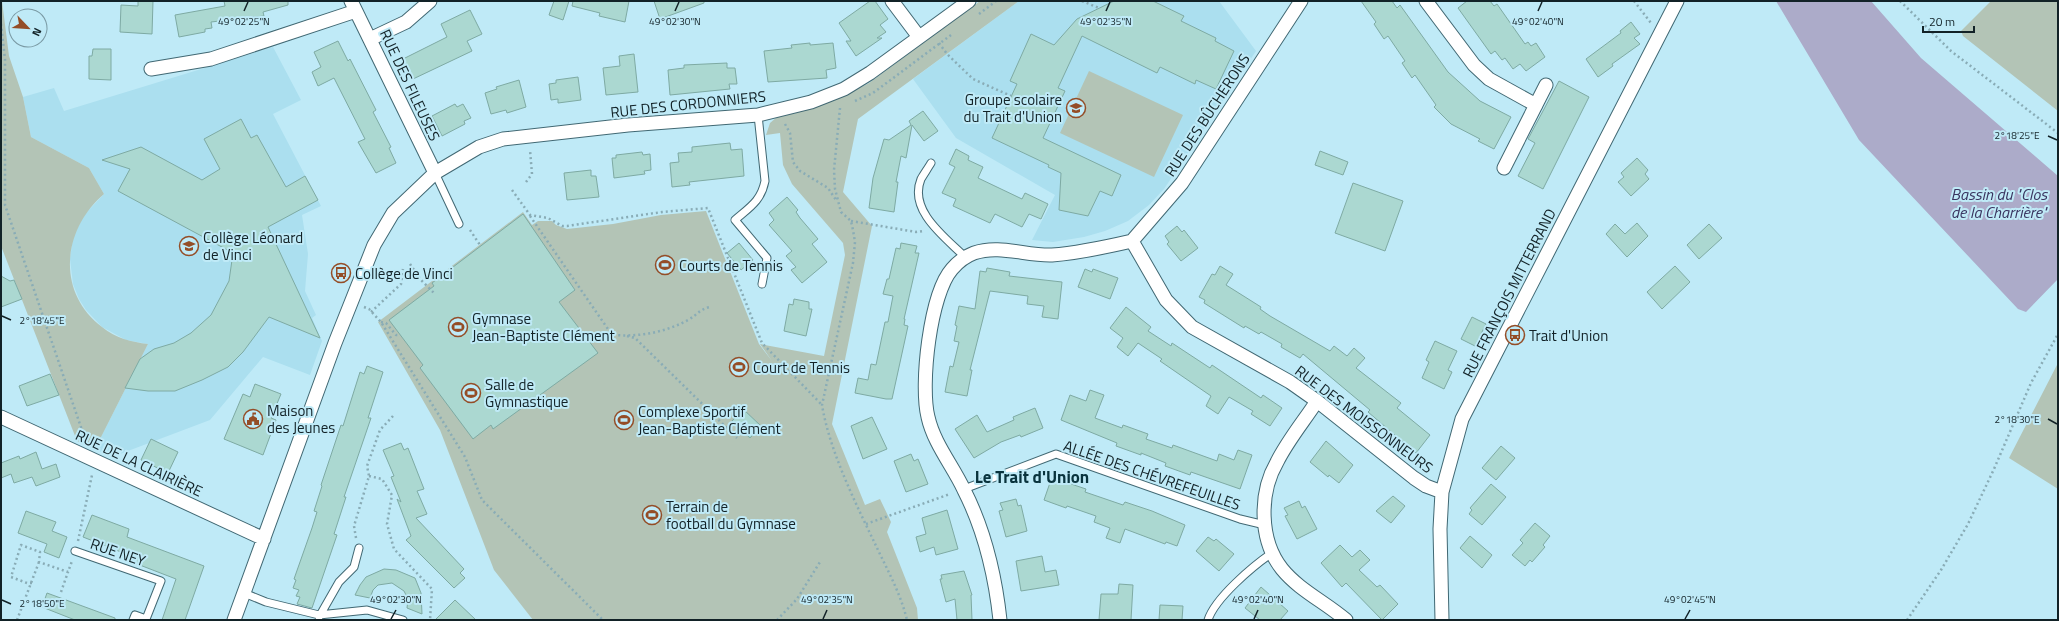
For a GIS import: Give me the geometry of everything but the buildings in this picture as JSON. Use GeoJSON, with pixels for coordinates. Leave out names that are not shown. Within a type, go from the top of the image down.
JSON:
{"type":"FeatureCollection","features":[{"type":"Feature","properties":{"kind":"street"},"geometry":{"type":"LineString","coordinates":[[370,39],[406,22],[430,1]]}},
{"type":"Feature","properties":{"kind":"street"},"geometry":{"type":"LineString","coordinates":[[892,1],[924,34]]}},
{"type":"Feature","properties":{"kind":"street","name":"RUE DES CORDONNIERS"},"geometry":{"type":"LineString","coordinates":[[234,620],[351,300],[374,245],[393,213],[435,173],[479,147],[503,139],[529,135],[758,115],[811,102],[844,89],[870,73],[969,1]]}},
{"type":"Feature","properties":{"kind":"street","name":"RUE DES BÛCHERONS"},"geometry":{"type":"LineString","coordinates":[[1132,241],[1182,183],[1301,1]]}},
{"type":"Feature","properties":{"kind":"street"},"geometry":{"type":"LineString","coordinates":[[1426,1],[1474,66],[1488,79],[1536,105]]}},
{"type":"Feature","properties":{"kind":"street","name":"RUE FRANÇOIS MITTERRAND"},"geometry":{"type":"LineString","coordinates":[[1442,620],[1440,529],[1442,492],[1462,419],[1677,1]]}},
{"type":"Feature","properties":{"kind":"street","name":"RUE DES FILEUSES"},"geometry":{"type":"LineString","coordinates":[[151,69],[211,60],[354,6],[435,173]]}},
{"type":"Feature","properties":{"kind":"street"},"geometry":{"type":"LineString","coordinates":[[1504,168],[1546,85]]}},
{"type":"Feature","properties":{"kind":"street"},"geometry":{"type":"LineString","coordinates":[[1000,620],[996,585],[978,518],[964,489],[938,444],[928,419],[924,383],[928,348],[941,288],[952,269],[965,257],[990,249],[1051,255],[1086,251],[1132,241]]}},
{"type":"Feature","properties":{"kind":"street","name":"RUE DES MOISSONNEURS"},"geometry":{"type":"LineString","coordinates":[[1132,241],[1166,300],[1192,327],[1290,382],[1317,400],[1414,478],[1426,486],[1442,492]]}},
{"type":"Feature","properties":{"kind":"street"},"geometry":{"type":"LineString","coordinates":[[1317,400],[1277,462],[1269,478],[1266,494],[1265,525],[1272,553],[1282,569],[1296,584],[1346,620]]}},
{"type":"Feature","properties":{"kind":"street","name":"RUE DE LA CLAIRIÈRE"},"geometry":{"type":"LineString","coordinates":[[1,417],[264,539]]}},
{"type":"Feature","properties":{"kind":"lane"},"geometry":{"type":"LineString","coordinates":[[758,115],[765,181],[763,191],[760,197],[735,220],[767,258],[762,284]]}},
{"type":"Feature","properties":{"kind":"lane"},"geometry":{"type":"LineString","coordinates":[[931,163],[921,180],[920,204],[927,217],[937,229],[965,257]]}},
{"type":"Feature","properties":{"kind":"lane"},"geometry":{"type":"LineString","coordinates":[[435,173],[458,224]]}},
{"type":"Feature","properties":{"kind":"lane","name":"ALLÉE DES CHÉVREFEUILLES"},"geometry":{"type":"LineString","coordinates":[[964,489],[1056,454],[1240,519],[1265,525]]}},
{"type":"Feature","properties":{"kind":"lane"},"geometry":{"type":"LineString","coordinates":[[319,618],[339,582],[354,567],[359,548]]}},
{"type":"Feature","properties":{"kind":"lane","name":"RUE NEY"},"geometry":{"type":"LineString","coordinates":[[75,551],[161,581],[146,619],[135,616],[133,620]]}},
{"type":"Feature","properties":{"kind":"lane"},"geometry":{"type":"LineString","coordinates":[[1208,620],[1216,605],[1254,565],[1272,553]]}},
{"type":"Feature","properties":{"kind":"lane"},"geometry":{"type":"LineString","coordinates":[[244,593],[266,602],[319,618],[367,610],[403,620]]}},
{"type":"Feature","properties":{"kind":"path"},"geometry":{"type":"LineString","coordinates":[[1082,1],[1099,8]]}},
{"type":"Feature","properties":{"kind":"path"},"geometry":{"type":"LineString","coordinates":[[1634,1],[1660,34]]}},
{"type":"Feature","properties":{"kind":"path"},"geometry":{"type":"LineString","coordinates":[[1900,1],[1951,51],[2058,132]]}},
{"type":"Feature","properties":{"kind":"path"},"geometry":{"type":"LineString","coordinates":[[1,24],[6,59],[4,205],[92,459],[90,489],[75,551]]}},
{"type":"Feature","properties":{"kind":"path"},"geometry":{"type":"LineString","coordinates":[[924,34],[973,79],[1011,96]]}},
{"type":"Feature","properties":{"kind":"path"},"geometry":{"type":"LineString","coordinates":[[837,202],[834,170],[840,108]]}},
{"type":"Feature","properties":{"kind":"path"},"geometry":{"type":"LineString","coordinates":[[784,123],[790,133],[793,162],[800,171],[828,188],[837,202],[841,212],[851,221],[916,232],[937,229]]}},
{"type":"Feature","properties":{"kind":"path"},"geometry":{"type":"LineString","coordinates":[[526,182],[532,174],[529,135]]}},
{"type":"Feature","properties":{"kind":"path"},"geometry":{"type":"LineString","coordinates":[[512,190],[610,332],[635,338],[737,438]]}},
{"type":"Feature","properties":{"kind":"path"},"geometry":{"type":"LineString","coordinates":[[530,215],[548,218],[562,226],[567,226],[662,212],[708,208],[762,343],[822,405]]}},
{"type":"Feature","properties":{"kind":"path"},"geometry":{"type":"LineString","coordinates":[[851,221],[854,242],[853,263],[822,405],[826,429],[866,524],[903,604],[907,620]]}},
{"type":"Feature","properties":{"kind":"path"},"geometry":{"type":"LineString","coordinates":[[467,226],[480,245]]}},
{"type":"Feature","properties":{"kind":"path"},"geometry":{"type":"LineString","coordinates":[[410,264],[421,280],[434,293]]}},
{"type":"Feature","properties":{"kind":"path"},"geometry":{"type":"LineString","coordinates":[[371,312],[401,284],[403,269]]}},
{"type":"Feature","properties":{"kind":"path"},"geometry":{"type":"LineString","coordinates":[[351,300],[371,312],[381,322],[465,457],[482,500],[603,620]]}},
{"type":"Feature","properties":{"kind":"path"},"geometry":{"type":"LineString","coordinates":[[621,335],[662,331],[689,319],[702,308],[710,307]]}},
{"type":"Feature","properties":{"kind":"path"},"geometry":{"type":"LineString","coordinates":[[381,322],[386,323],[396,334],[400,335]]}},
{"type":"Feature","properties":{"kind":"path"},"geometry":{"type":"LineString","coordinates":[[1907,620],[1941,570],[1968,524],[1994,469],[2031,383],[2058,334]]}},
{"type":"Feature","properties":{"kind":"path"},"geometry":{"type":"LineString","coordinates":[[359,548],[354,526],[369,476],[367,466],[380,430],[393,416]]}},
{"type":"Feature","properties":{"kind":"path"},"geometry":{"type":"LineString","coordinates":[[369,476],[382,479],[392,495],[387,524],[394,548],[432,589],[430,620]]}},
{"type":"Feature","properties":{"kind":"path"},"geometry":{"type":"LineString","coordinates":[[866,524],[964,489]]}},
{"type":"Feature","properties":{"kind":"path"},"geometry":{"type":"LineString","coordinates":[[17,620],[32,583],[39,562],[40,552],[21,545],[11,576],[27,583],[32,583]]}},
{"type":"Feature","properties":{"kind":"path","name":"RUE NEY"},"geometry":{"type":"LineString","coordinates":[[61,592],[75,551]]}},
{"type":"Feature","properties":{"kind":"path"},"geometry":{"type":"LineString","coordinates":[[39,562],[68,572]]}},
{"type":"Feature","properties":{"kind":"path"},"geometry":{"type":"LineString","coordinates":[[777,620],[797,599],[820,562]]}},
{"type":"Feature","properties":{"kind":"shaded area","name":"Groupe scolaire du Trait d'Union"},"geometry":{"type":"Polygon","coordinates":[[[1019,1],[1219,1],[1256,51],[1164,189],[1149,205],[1128,221],[1105,231],[1084,237],[1053,242],[1032,240],[1055,195],[956,138],[913,79],[1019,1]]]}},
{"type":"Feature","properties":{"kind":"shaded area","name":"Collège Léonard de Vinci"},"geometry":{"type":"Polygon","coordinates":[[[273,47],[301,100],[273,114],[321,206],[302,215],[308,254],[305,291],[316,315],[312,318],[322,341],[310,375],[263,357],[210,420],[112,457],[95,449],[148,344],[126,340],[102,327],[86,310],[79,299],[73,284],[70,259],[73,237],[84,215],[104,194],[89,168],[31,137],[23,97],[54,88],[64,111],[273,47]]]}},
{"type":"Feature","properties":{"kind":"green space"},"geometry":{"type":"Polygon","coordinates":[[[2,1],[9,56],[23,97],[31,137],[89,168],[104,194],[90,209],[80,225],[73,243],[70,261],[71,279],[77,297],[87,313],[107,331],[124,339],[148,344],[95,449],[77,441],[1,246],[2,1]]]}},
{"type":"Feature","properties":{"kind":"green space","name":"Complexe Sportif Jean-Baptiste Clément"},"geometry":{"type":"Polygon","coordinates":[[[980,1],[1019,1],[858,119],[843,192],[872,226],[832,424],[865,505],[880,499],[891,522],[887,532],[917,608],[918,620],[533,620],[494,570],[440,430],[378,322],[523,212],[532,225],[538,221],[552,221],[556,225],[567,229],[613,224],[661,215],[706,211],[759,344],[772,361],[760,344],[824,356],[845,255],[843,243],[792,184],[783,165],[780,133],[766,135],[770,123],[777,117],[796,113],[840,98],[869,83],[980,1]]]}},
{"type":"Feature","properties":{"kind":"green space"},"geometry":{"type":"Polygon","coordinates":[[[1991,1],[2058,1],[2058,111],[1963,36],[1961,31],[1991,1]]]}},
{"type":"Feature","properties":{"kind":"green space"},"geometry":{"type":"Polygon","coordinates":[[[1089,71],[1183,115],[1154,177],[1060,133],[1089,71]]]}},
{"type":"Feature","properties":{"kind":"green space"},"geometry":{"type":"Polygon","coordinates":[[[2058,363],[2058,489],[2009,458],[2058,363]]]}},
{"type":"Feature","properties":{"kind":"water","name":"Bassin du \"Clos de la Charrière\""},"geometry":{"type":"Polygon","coordinates":[[[1776,1],[1871,1],[1921,58],[2058,176],[2058,279],[2026,312],[2018,309],[1859,140],[1776,1]]]}},
{"type":"Feature","properties":{"kind":"place","name":"Groupe scolaire du Trait d'Union"},"geometry":{"type":"Point","coordinates":[1076,108]}},
{"type":"Feature","properties":{"kind":"place","name":"Collège Léonard de Vinci"},"geometry":{"type":"Point","coordinates":[189,246]}},
{"type":"Feature","properties":{"kind":"place","name":"Courts de Tennis"},"geometry":{"type":"Point","coordinates":[665,265]}},
{"type":"Feature","properties":{"kind":"place","name":"Collège de Vinci"},"geometry":{"type":"Point","coordinates":[341,273]}},
{"type":"Feature","properties":{"kind":"place","name":"Gymnase Jean-Baptiste Clément"},"geometry":{"type":"Point","coordinates":[458,327]}},
{"type":"Feature","properties":{"kind":"place","name":"Trait d'Union"},"geometry":{"type":"Point","coordinates":[1515,335]}},
{"type":"Feature","properties":{"kind":"place","name":"Court de Tennis"},"geometry":{"type":"Point","coordinates":[739,367]}},
{"type":"Feature","properties":{"kind":"place","name":"Salle de Gymnastique"},"geometry":{"type":"Point","coordinates":[471,393]}},
{"type":"Feature","properties":{"kind":"place","name":"Maison des Jeunes"},"geometry":{"type":"Point","coordinates":[253,419]}},
{"type":"Feature","properties":{"kind":"place","name":"Complexe Sportif Jean-Baptiste Clément"},"geometry":{"type":"Point","coordinates":[624,420]}},
{"type":"Feature","properties":{"kind":"place","name":"Terrain de football du Gymnase"},"geometry":{"type":"Point","coordinates":[652,515]}},
{"type":"Feature","properties":{"kind":"district","name":"Le Trait d'Union"},"geometry":{"type":"Point","coordinates":[1032,477]}}]}
